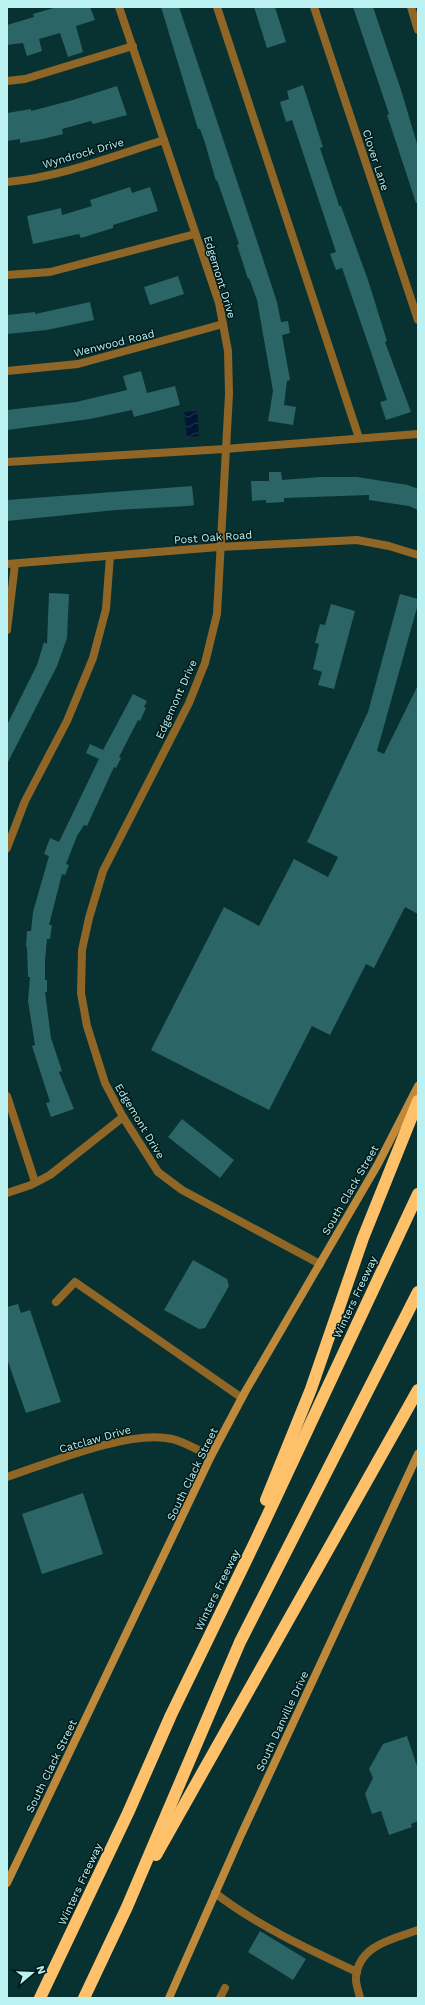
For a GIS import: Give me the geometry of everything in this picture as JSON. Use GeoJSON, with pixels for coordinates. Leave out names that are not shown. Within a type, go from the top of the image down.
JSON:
{"type":"FeatureCollection","features":[{"type":"Feature","properties":{"kind":"highway"},"geometry":{"type":"LineString","coordinates":[[220,1615],[311,1389],[363,1238],[418,1101]]}},
{"type":"Feature","properties":{"kind":"highway","name":"Winters Freeway"},"geometry":{"type":"LineString","coordinates":[[40,1998],[128,1813],[171,1715],[220,1615],[418,1194]]}},
{"type":"Feature","properties":{"kind":"highway"},"geometry":{"type":"LineString","coordinates":[[84,1998],[127,1907],[240,1642],[418,1292]]}},
{"type":"Feature","properties":{"kind":"highway"},"geometry":{"type":"LineString","coordinates":[[127,1907],[418,1390]]}},
{"type":"Feature","properties":{"kind":"main road","name":"South Clack Street"},"geometry":{"type":"LineString","coordinates":[[7,1883],[211,1456],[242,1398],[378,1164],[418,1086]]}},
{"type":"Feature","properties":{"kind":"main road","name":"South Danville Drive"},"geometry":{"type":"LineString","coordinates":[[169,1998],[215,1893],[418,1454]]}},
{"type":"Feature","properties":{"kind":"street","name":"Edgemont Drive"},"geometry":{"type":"LineString","coordinates":[[119,7],[219,303],[228,351],[229,380],[216,614],[205,663],[189,703],[104,871],[88,918],[82,950],[82,993],[86,1026],[105,1083],[123,1118],[158,1172],[182,1190],[320,1264]]}},
{"type":"Feature","properties":{"kind":"street"},"geometry":{"type":"LineString","coordinates":[[217,7],[359,438]]}},
{"type":"Feature","properties":{"kind":"street","name":"Clover Lane"},"geometry":{"type":"LineString","coordinates":[[314,7],[418,320]]}},
{"type":"Feature","properties":{"kind":"street"},"geometry":{"type":"LineString","coordinates":[[410,7],[418,30]]}},
{"type":"Feature","properties":{"kind":"street"},"geometry":{"type":"LineString","coordinates":[[7,81],[25,79],[132,46]]}},
{"type":"Feature","properties":{"kind":"street","name":"Wyndrock Drive"},"geometry":{"type":"LineString","coordinates":[[7,182],[28,180],[83,166],[164,140]]}},
{"type":"Feature","properties":{"kind":"street"},"geometry":{"type":"LineString","coordinates":[[7,275],[50,272],[195,234]]}},
{"type":"Feature","properties":{"kind":"street","name":"Wenwood Road"},"geometry":{"type":"LineString","coordinates":[[7,371],[78,364],[223,324]]}},
{"type":"Feature","properties":{"kind":"street"},"geometry":{"type":"LineString","coordinates":[[7,462],[225,449],[418,434]]}},
{"type":"Feature","properties":{"kind":"street","name":"Post Oak Road"},"geometry":{"type":"LineString","coordinates":[[11,564],[219,547],[357,540],[389,546],[418,555]]}},
{"type":"Feature","properties":{"kind":"street"},"geometry":{"type":"LineString","coordinates":[[7,848],[25,801],[67,721],[93,658],[106,609],[110,556]]}},
{"type":"Feature","properties":{"kind":"street"},"geometry":{"type":"LineString","coordinates":[[7,630],[11,564]]}},
{"type":"Feature","properties":{"kind":"street"},"geometry":{"type":"LineString","coordinates":[[7,1096],[35,1182]]}},
{"type":"Feature","properties":{"kind":"street"},"geometry":{"type":"LineString","coordinates":[[7,1193],[50,1175],[123,1118]]}},
{"type":"Feature","properties":{"kind":"street"},"geometry":{"type":"LineString","coordinates":[[56,1302],[75,1282],[242,1398]]}},
{"type":"Feature","properties":{"kind":"street","name":"Catclaw Drive"},"geometry":{"type":"LineString","coordinates":[[7,1477],[106,1445],[140,1437],[172,1439],[211,1456]]}},
{"type":"Feature","properties":{"kind":"street"},"geometry":{"type":"LineString","coordinates":[[215,1893],[234,1907],[296,1944],[357,1972]]}},
{"type":"Feature","properties":{"kind":"street"},"geometry":{"type":"LineString","coordinates":[[360,1998],[356,1978],[360,1959],[374,1946],[418,1930]]}},
{"type":"Feature","properties":{"kind":"street"},"geometry":{"type":"LineString","coordinates":[[220,1998],[225,1988]]}},
{"type":"Feature","properties":{"kind":"water"},"geometry":{"type":"Polygon","coordinates":[[[197,411],[199,436],[187,437],[184,412],[197,411]]]}},
{"type":"Feature","properties":{"kind":"building"},"geometry":{"type":"Polygon","coordinates":[[[57,7],[90,7],[95,20],[76,26],[83,52],[68,57],[60,33],[39,39],[42,51],[27,56],[23,43],[7,45],[7,25],[34,17],[33,14],[57,7]]]}},
{"type":"Feature","properties":{"kind":"building"},"geometry":{"type":"Polygon","coordinates":[[[161,7],[179,7],[277,302],[281,322],[288,321],[290,333],[282,335],[290,380],[287,381],[284,405],[296,407],[293,425],[268,421],[273,391],[257,300],[249,278],[248,279],[237,245],[239,244],[217,180],[216,181],[205,143],[200,129],[198,129],[161,7]]]}},
{"type":"Feature","properties":{"kind":"building"},"geometry":{"type":"Polygon","coordinates":[[[254,7],[275,7],[286,42],[267,48],[254,7]]]}},
{"type":"Feature","properties":{"kind":"building"},"geometry":{"type":"Polygon","coordinates":[[[353,7],[373,7],[401,90],[418,147],[418,203],[416,203],[387,115],[389,114],[353,7]]]}},
{"type":"Feature","properties":{"kind":"building"},"geometry":{"type":"Polygon","coordinates":[[[303,85],[323,147],[320,148],[339,206],[341,206],[368,280],[387,341],[385,342],[411,412],[386,420],[380,402],[387,400],[372,355],[342,268],[336,270],[330,254],[336,252],[292,120],[286,122],[280,102],[289,99],[287,91],[303,85]]]}},
{"type":"Feature","properties":{"kind":"building"},"geometry":{"type":"Polygon","coordinates":[[[117,86],[127,115],[93,124],[91,121],[62,129],[63,134],[43,139],[20,143],[20,139],[7,141],[7,113],[31,109],[31,111],[117,86]]]}},
{"type":"Feature","properties":{"kind":"building"},"geometry":{"type":"Polygon","coordinates":[[[130,187],[132,193],[150,187],[158,211],[113,225],[113,228],[81,238],[79,234],[33,244],[27,216],[61,208],[62,215],[92,206],[90,200],[130,187]]]}},
{"type":"Feature","properties":{"kind":"building"},"geometry":{"type":"Polygon","coordinates":[[[178,276],[184,294],[150,305],[144,287],[178,276]]]}},
{"type":"Feature","properties":{"kind":"building"},"geometry":{"type":"Polygon","coordinates":[[[90,302],[94,320],[47,330],[7,334],[7,315],[35,312],[35,314],[90,302]]]}},
{"type":"Feature","properties":{"kind":"building"},"geometry":{"type":"Polygon","coordinates":[[[141,371],[147,393],[175,386],[180,405],[134,417],[132,410],[90,419],[7,430],[7,410],[76,402],[127,390],[123,376],[141,371]]]}},
{"type":"Feature","properties":{"kind":"building"},"geometry":{"type":"Polygon","coordinates":[[[269,472],[281,472],[282,480],[320,477],[357,477],[408,485],[418,489],[418,510],[409,506],[369,500],[369,495],[284,498],[284,502],[266,503],[266,500],[252,501],[251,481],[269,481],[269,472]]]}},
{"type":"Feature","properties":{"kind":"building"},"geometry":{"type":"Polygon","coordinates":[[[192,486],[194,505],[116,510],[7,521],[7,500],[192,486]]]}},
{"type":"Feature","properties":{"kind":"building"},"geometry":{"type":"Polygon","coordinates":[[[49,593],[69,594],[67,638],[57,666],[7,764],[7,725],[37,665],[44,642],[47,644],[49,593]]]}},
{"type":"Feature","properties":{"kind":"building"},"geometry":{"type":"Polygon","coordinates":[[[400,594],[418,599],[418,604],[377,751],[384,754],[418,685],[418,914],[405,907],[374,968],[366,964],[330,1035],[312,1026],[269,1110],[151,1050],[224,907],[259,926],[294,859],[328,877],[338,857],[307,842],[368,712],[400,594]]]}},
{"type":"Feature","properties":{"kind":"building"},"geometry":{"type":"Polygon","coordinates":[[[331,604],[355,611],[334,689],[318,685],[322,672],[313,669],[319,644],[315,643],[320,624],[325,625],[331,604]]]}},
{"type":"Feature","properties":{"kind":"building"},"geometry":{"type":"Polygon","coordinates":[[[133,694],[147,701],[144,707],[146,708],[140,721],[138,720],[119,757],[121,758],[116,768],[114,767],[87,826],[84,825],[77,836],[66,864],[69,865],[65,875],[62,874],[49,925],[52,925],[50,939],[47,939],[45,980],[47,980],[47,992],[45,992],[51,1038],[62,1071],[59,1072],[74,1109],[51,1117],[46,1103],[50,1102],[32,1046],[35,1045],[28,1001],[30,977],[28,977],[26,947],[27,931],[31,931],[33,912],[49,856],[44,854],[50,838],[59,842],[99,759],[86,753],[90,744],[103,750],[133,694]]]}},
{"type":"Feature","properties":{"kind":"building"},"geometry":{"type":"Polygon","coordinates":[[[182,1119],[234,1160],[220,1178],[168,1137],[182,1119]]]}},
{"type":"Feature","properties":{"kind":"building"},"geometry":{"type":"Polygon","coordinates":[[[193,1260],[227,1279],[229,1286],[205,1328],[199,1329],[164,1310],[193,1260]]]}},
{"type":"Feature","properties":{"kind":"building"},"geometry":{"type":"Polygon","coordinates":[[[18,1304],[21,1313],[30,1310],[61,1402],[26,1413],[7,1359],[7,1307],[18,1304]]]}},
{"type":"Feature","properties":{"kind":"building"},"geometry":{"type":"Polygon","coordinates":[[[83,1493],[103,1554],[42,1574],[22,1514],[83,1493]]]}},
{"type":"Feature","properties":{"kind":"building"},"geometry":{"type":"Polygon","coordinates":[[[407,1736],[418,1769],[418,1821],[411,1824],[412,1827],[389,1835],[381,1811],[372,1814],[365,1794],[373,1778],[369,1769],[383,1744],[407,1736]]]}},
{"type":"Feature","properties":{"kind":"building"},"geometry":{"type":"Polygon","coordinates":[[[260,1931],[306,1959],[293,1980],[248,1952],[260,1931]]]}}]}
